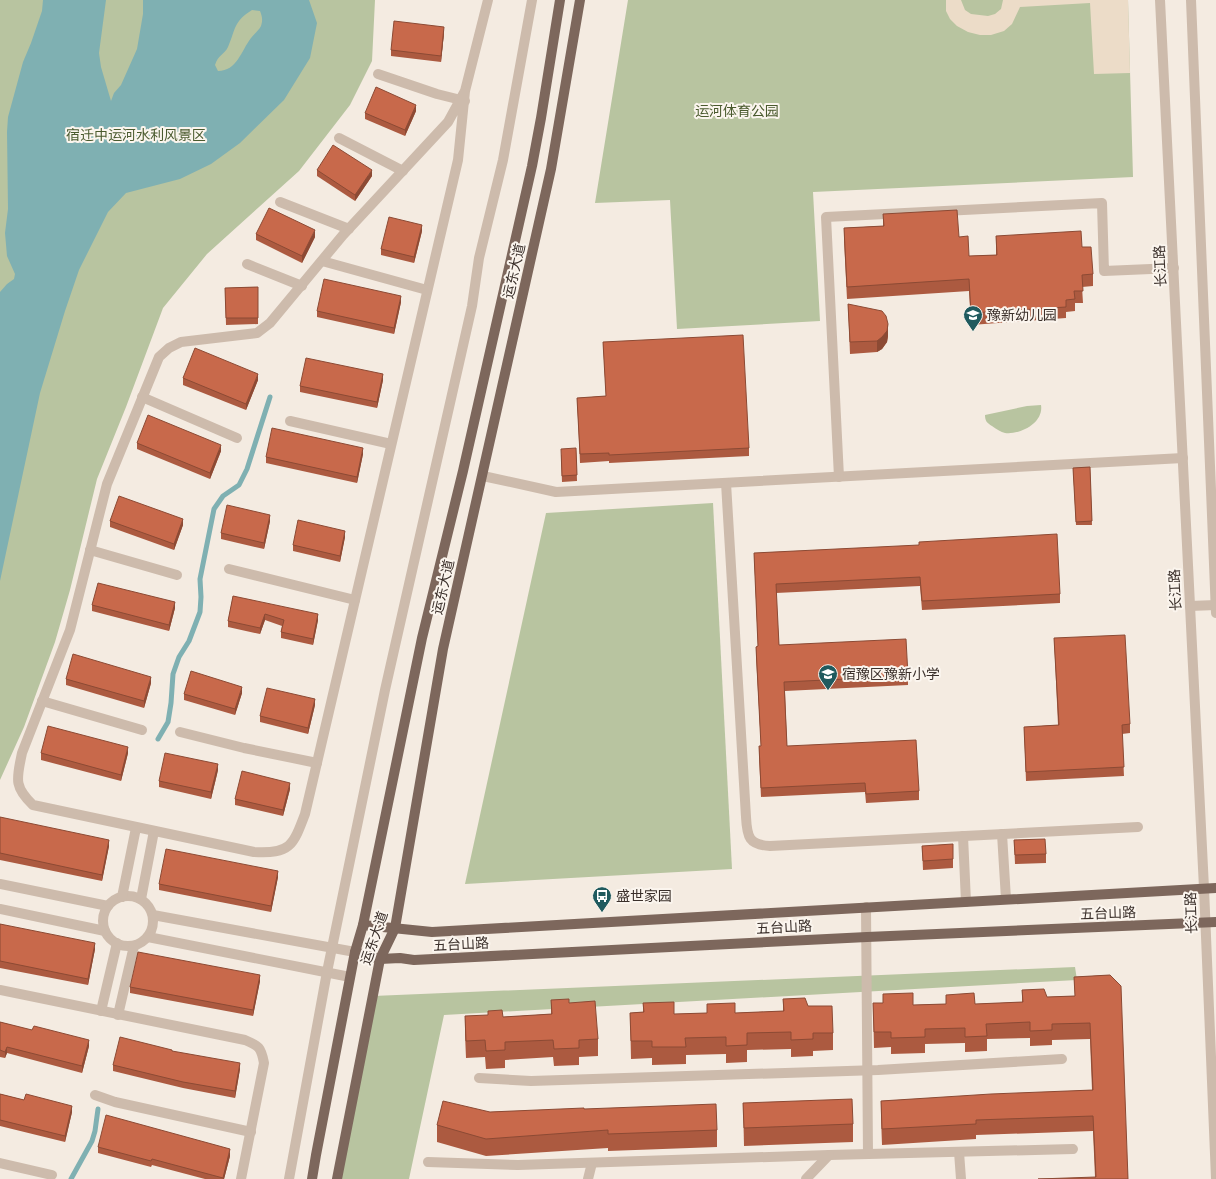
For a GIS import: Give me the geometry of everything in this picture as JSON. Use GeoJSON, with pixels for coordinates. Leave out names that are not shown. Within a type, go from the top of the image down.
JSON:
{"type":"FeatureCollection","features":[{"type":"Feature","properties":{"kind":"main road","name":"运东大道"},"geometry":{"type":"LineString","coordinates":[[312,1179],[355,952],[363,925],[422,638],[463,471],[532,166],[560,0]]}},
{"type":"Feature","properties":{"kind":"main road","name":"运东大道"},"geometry":{"type":"LineString","coordinates":[[337,1179],[380,959],[395,928],[444,649],[551,169],[580,0]]}},
{"type":"Feature","properties":{"kind":"main road","name":"五台山路"},"geometry":{"type":"LineString","coordinates":[[363,925],[432,932],[1216,888]]}},
{"type":"Feature","properties":{"kind":"main road","name":"五台山路"},"geometry":{"type":"LineString","coordinates":[[355,952],[380,959],[400,958],[414,960],[867,937],[1216,922]]}},
{"type":"Feature","properties":{"kind":"street"},"geometry":{"type":"LineString","coordinates":[[464,97],[448,122],[349,229],[270,323],[257,333],[181,342],[158,356],[107,484],[70,630],[22,753],[18,773],[19,785],[23,795],[33,805],[254,852],[276,852],[288,847],[297,837],[305,814],[458,160],[464,97],[488,0]]}},
{"type":"Feature","properties":{"kind":"street"},"geometry":{"type":"LineString","coordinates":[[289,1179],[327,972],[385,690],[471,314],[479,258],[503,160],[532,0]]}},
{"type":"Feature","properties":{"kind":"street","name":"长江路"},"geometry":{"type":"LineString","coordinates":[[1160,0],[1204,888],[1216,1178]]}},
{"type":"Feature","properties":{"kind":"street"},"geometry":{"type":"LineString","coordinates":[[1191,0],[1216,613]]}},
{"type":"Feature","properties":{"kind":"street"},"geometry":{"type":"LineString","coordinates":[[378,74],[437,94],[464,97]]}},
{"type":"Feature","properties":{"kind":"street"},"geometry":{"type":"LineString","coordinates":[[339,138],[403,171]]}},
{"type":"Feature","properties":{"kind":"street"},"geometry":{"type":"LineString","coordinates":[[280,202],[349,229]]}},
{"type":"Feature","properties":{"kind":"street"},"geometry":{"type":"LineString","coordinates":[[839,477],[826,217],[1102,202],[1104,271],[1174,268]]}},
{"type":"Feature","properties":{"kind":"street"},"geometry":{"type":"LineString","coordinates":[[322,261],[427,290]]}},
{"type":"Feature","properties":{"kind":"street"},"geometry":{"type":"LineString","coordinates":[[247,264],[302,286]]}},
{"type":"Feature","properties":{"kind":"street"},"geometry":{"type":"LineString","coordinates":[[142,397],[237,438]]}},
{"type":"Feature","properties":{"kind":"street"},"geometry":{"type":"LineString","coordinates":[[290,422],[391,444]]}},
{"type":"Feature","properties":{"kind":"street"},"geometry":{"type":"LineString","coordinates":[[483,476],[556,492],[1183,458]]}},
{"type":"Feature","properties":{"kind":"street"},"geometry":{"type":"LineString","coordinates":[[726,482],[747,832],[751,840],[760,845],[770,846],[1138,827]]}},
{"type":"Feature","properties":{"kind":"street"},"geometry":{"type":"LineString","coordinates":[[90,550],[177,575]]}},
{"type":"Feature","properties":{"kind":"street"},"geometry":{"type":"LineString","coordinates":[[229,570],[355,600]]}},
{"type":"Feature","properties":{"kind":"street"},"geometry":{"type":"LineString","coordinates":[[1190,606],[1216,605]]}},
{"type":"Feature","properties":{"kind":"street"},"geometry":{"type":"LineString","coordinates":[[42,701],[142,730]]}},
{"type":"Feature","properties":{"kind":"street"},"geometry":{"type":"LineString","coordinates":[[180,732],[244,748],[317,763]]}},
{"type":"Feature","properties":{"kind":"street"},"geometry":{"type":"LineString","coordinates":[[122,897],[136,828]]}},
{"type":"Feature","properties":{"kind":"street"},"geometry":{"type":"LineString","coordinates":[[140,899],[154,831]]}},
{"type":"Feature","properties":{"kind":"street"},"geometry":{"type":"LineString","coordinates":[[1002,834],[1006,899]]}},
{"type":"Feature","properties":{"kind":"street"},"geometry":{"type":"LineString","coordinates":[[963,836],[966,902]]}},
{"type":"Feature","properties":{"kind":"street"},"geometry":{"type":"LineString","coordinates":[[0,884],[108,906]]}},
{"type":"Feature","properties":{"kind":"street"},"geometry":{"type":"LineString","coordinates":[[129,896],[140,899],[150,907],[153,914],[153,926],[148,937],[134,946],[125,946],[117,943],[110,938],[105,931],[103,922],[104,914],[108,906],[114,900],[122,897],[129,896]]}},
{"type":"Feature","properties":{"kind":"street"},"geometry":{"type":"LineString","coordinates":[[866,907],[866,1071],[868,1154]]}},
{"type":"Feature","properties":{"kind":"street"},"geometry":{"type":"LineString","coordinates":[[0,910],[105,931]]}},
{"type":"Feature","properties":{"kind":"street"},"geometry":{"type":"LineString","coordinates":[[153,914],[355,952]]}},
{"type":"Feature","properties":{"kind":"street"},"geometry":{"type":"LineString","coordinates":[[148,937],[350,977]]}},
{"type":"Feature","properties":{"kind":"street"},"geometry":{"type":"LineString","coordinates":[[101,1011],[117,943]]}},
{"type":"Feature","properties":{"kind":"street"},"geometry":{"type":"LineString","coordinates":[[118,1015],[134,946]]}},
{"type":"Feature","properties":{"kind":"street"},"geometry":{"type":"LineString","coordinates":[[0,990],[245,1040],[256,1045],[262,1052],[264,1063],[241,1179]]}},
{"type":"Feature","properties":{"kind":"street"},"geometry":{"type":"LineString","coordinates":[[479,1078],[531,1082],[866,1071],[1062,1059]]}},
{"type":"Feature","properties":{"kind":"street"},"geometry":{"type":"LineString","coordinates":[[95,1095],[116,1102],[251,1132]]}},
{"type":"Feature","properties":{"kind":"street"},"geometry":{"type":"LineString","coordinates":[[428,1162],[518,1165],[1073,1149]]}},
{"type":"Feature","properties":{"kind":"street"},"geometry":{"type":"LineString","coordinates":[[959,1152],[961,1179]]}},
{"type":"Feature","properties":{"kind":"street"},"geometry":{"type":"LineString","coordinates":[[806,1179],[829,1155]]}},
{"type":"Feature","properties":{"kind":"street"},"geometry":{"type":"LineString","coordinates":[[0,1163],[52,1175]]}},
{"type":"Feature","properties":{"kind":"street"},"geometry":{"type":"LineString","coordinates":[[588,1179],[592,1163]]}},
{"type":"Feature","properties":{"kind":"green space","name":"宿迁中运河水利风景区"},"geometry":{"type":"Polygon","coordinates":[[[0,0],[375,0],[372,61],[350,105],[299,171],[207,254],[163,308],[97,479],[70,590],[55,642],[24,727],[0,780],[0,0]]]}},
{"type":"Feature","properties":{"kind":"green space","name":"运河体育公园"},"geometry":{"type":"Polygon","coordinates":[[[628,0],[1128,0],[1133,177],[813,192],[820,321],[677,329],[670,200],[595,203],[628,0]]]}},
{"type":"Feature","properties":{"kind":"green space"},"geometry":{"type":"Polygon","coordinates":[[[1041,405],[1039,417],[1035,422],[1024,430],[1017,432],[1002,432],[989,424],[985,419],[985,415],[1027,406],[1041,405]]]}},
{"type":"Feature","properties":{"kind":"green space"},"geometry":{"type":"Polygon","coordinates":[[[713,503],[732,869],[465,884],[546,513],[713,503]]]}},
{"type":"Feature","properties":{"kind":"green space"},"geometry":{"type":"Polygon","coordinates":[[[1075,967],[1077,980],[444,1015],[409,1179],[336,1179],[373,996],[1075,967]]]}},
{"type":"Feature","properties":{"kind":"shaded area"},"geometry":{"type":"Polygon","coordinates":[[[946,0],[961,0],[965,10],[971,14],[988,16],[995,14],[1001,9],[1003,0],[1128,0],[1130,73],[1094,74],[1090,3],[1020,7],[1012,24],[1004,31],[991,35],[980,35],[968,32],[957,26],[950,19],[946,11],[946,0]]]}},
{"type":"Feature","properties":{"kind":"water"},"geometry":{"type":"Polygon","coordinates":[[[43,0],[106,0],[99,53],[101,67],[111,101],[114,93],[121,85],[137,49],[143,14],[143,0],[309,0],[317,23],[310,58],[284,100],[240,143],[211,164],[180,179],[126,193],[108,212],[79,270],[40,393],[0,581],[0,292],[14,279],[15,274],[7,256],[5,233],[8,209],[8,117],[23,62],[42,11],[43,0]],[[252,10],[238,22],[228,47],[216,62],[215,65],[218,71],[230,68],[234,64],[251,38],[259,29],[262,22],[260,11],[252,10]]]}},
{"type":"Feature","properties":{"kind":"building"},"geometry":{"type":"Polygon","coordinates":[[[394,21],[444,27],[441,56],[391,50],[394,21]]]}},
{"type":"Feature","properties":{"kind":"building"},"geometry":{"type":"Polygon","coordinates":[[[376,87],[416,105],[405,130],[365,113],[376,87]]]}},
{"type":"Feature","properties":{"kind":"building"},"geometry":{"type":"Polygon","coordinates":[[[333,145],[372,170],[355,195],[317,170],[333,145]]]}},
{"type":"Feature","properties":{"kind":"building"},"geometry":{"type":"Polygon","coordinates":[[[269,208],[315,230],[302,256],[256,234],[269,208]]]}},
{"type":"Feature","properties":{"kind":"building"},"geometry":{"type":"Polygon","coordinates":[[[957,210],[959,237],[968,236],[969,256],[997,255],[996,236],[1081,231],[1082,247],[1091,247],[1093,274],[1082,275],[1083,291],[1074,291],[1075,299],[1066,300],[1066,307],[971,313],[969,279],[847,287],[844,228],[884,226],[883,214],[957,210]]]}},
{"type":"Feature","properties":{"kind":"building"},"geometry":{"type":"Polygon","coordinates":[[[389,217],[422,225],[414,257],[381,249],[389,217]]]}},
{"type":"Feature","properties":{"kind":"building"},"geometry":{"type":"Polygon","coordinates":[[[324,279],[401,296],[394,328],[317,311],[324,279]]]}},
{"type":"Feature","properties":{"kind":"building"},"geometry":{"type":"Polygon","coordinates":[[[258,287],[258,318],[226,318],[225,288],[258,287]]]}},
{"type":"Feature","properties":{"kind":"building"},"geometry":{"type":"Polygon","coordinates":[[[848,304],[882,311],[886,316],[888,324],[887,331],[877,341],[850,342],[848,304]]]}},
{"type":"Feature","properties":{"kind":"building"},"geometry":{"type":"Polygon","coordinates":[[[743,335],[749,448],[609,455],[609,453],[580,454],[577,398],[606,396],[603,342],[743,335]]]}},
{"type":"Feature","properties":{"kind":"building"},"geometry":{"type":"Polygon","coordinates":[[[195,348],[258,374],[246,404],[183,378],[195,348]]]}},
{"type":"Feature","properties":{"kind":"building"},"geometry":{"type":"Polygon","coordinates":[[[306,358],[383,374],[377,402],[300,386],[306,358]]]}},
{"type":"Feature","properties":{"kind":"building"},"geometry":{"type":"Polygon","coordinates":[[[148,415],[221,445],[210,473],[137,443],[148,415]]]}},
{"type":"Feature","properties":{"kind":"building"},"geometry":{"type":"Polygon","coordinates":[[[272,428],[363,448],[357,477],[266,457],[272,428]]]}},
{"type":"Feature","properties":{"kind":"building"},"geometry":{"type":"Polygon","coordinates":[[[576,448],[577,475],[562,476],[561,449],[576,448]]]}},
{"type":"Feature","properties":{"kind":"building"},"geometry":{"type":"Polygon","coordinates":[[[1090,467],[1092,521],[1076,522],[1073,468],[1090,467]]]}},
{"type":"Feature","properties":{"kind":"building"},"geometry":{"type":"Polygon","coordinates":[[[119,496],[183,519],[174,544],[110,521],[119,496]]]}},
{"type":"Feature","properties":{"kind":"building"},"geometry":{"type":"Polygon","coordinates":[[[227,505],[270,515],[264,543],[221,533],[227,505]]]}},
{"type":"Feature","properties":{"kind":"building"},"geometry":{"type":"Polygon","coordinates":[[[298,520],[345,531],[340,556],[293,545],[298,520]]]}},
{"type":"Feature","properties":{"kind":"building"},"geometry":{"type":"Polygon","coordinates":[[[1057,534],[1060,594],[922,601],[920,577],[776,584],[779,645],[906,639],[908,676],[784,682],[787,746],[916,740],[919,791],[866,794],[865,783],[761,788],[759,746],[761,746],[756,647],[758,646],[754,553],[919,545],[919,542],[1057,534]]]}},
{"type":"Feature","properties":{"kind":"building"},"geometry":{"type":"Polygon","coordinates":[[[98,583],[175,602],[169,625],[92,605],[98,583]]]}},
{"type":"Feature","properties":{"kind":"building"},"geometry":{"type":"Polygon","coordinates":[[[233,596],[318,614],[313,639],[281,632],[284,620],[265,614],[260,628],[228,621],[233,596]]]}},
{"type":"Feature","properties":{"kind":"building"},"geometry":{"type":"Polygon","coordinates":[[[1125,635],[1130,724],[1122,725],[1124,767],[1026,772],[1024,727],[1059,725],[1054,638],[1125,635]]]}},
{"type":"Feature","properties":{"kind":"building"},"geometry":{"type":"Polygon","coordinates":[[[73,654],[151,677],[144,701],[66,679],[73,654]]]}},
{"type":"Feature","properties":{"kind":"building"},"geometry":{"type":"Polygon","coordinates":[[[191,671],[242,687],[235,709],[184,694],[191,671]]]}},
{"type":"Feature","properties":{"kind":"building"},"geometry":{"type":"Polygon","coordinates":[[[267,688],[315,699],[308,728],[260,716],[267,688]]]}},
{"type":"Feature","properties":{"kind":"building"},"geometry":{"type":"Polygon","coordinates":[[[48,726],[128,747],[121,775],[41,753],[48,726]]]}},
{"type":"Feature","properties":{"kind":"building"},"geometry":{"type":"Polygon","coordinates":[[[165,753],[218,764],[211,792],[159,781],[165,753]]]}},
{"type":"Feature","properties":{"kind":"building"},"geometry":{"type":"Polygon","coordinates":[[[242,771],[290,783],[283,810],[235,799],[242,771]]]}},
{"type":"Feature","properties":{"kind":"building"},"geometry":{"type":"Polygon","coordinates":[[[0,817],[109,840],[102,875],[0,853],[0,817]]]}},
{"type":"Feature","properties":{"kind":"building"},"geometry":{"type":"Polygon","coordinates":[[[1045,839],[1046,854],[1015,855],[1014,840],[1045,839]]]}},
{"type":"Feature","properties":{"kind":"building"},"geometry":{"type":"Polygon","coordinates":[[[953,844],[953,859],[923,861],[922,846],[953,844]]]}},
{"type":"Feature","properties":{"kind":"building"},"geometry":{"type":"Polygon","coordinates":[[[166,849],[278,871],[271,906],[159,884],[166,849]]]}},
{"type":"Feature","properties":{"kind":"building"},"geometry":{"type":"Polygon","coordinates":[[[0,924],[95,943],[88,979],[0,961],[0,924]]]}},
{"type":"Feature","properties":{"kind":"building"},"geometry":{"type":"Polygon","coordinates":[[[138,952],[260,975],[253,1010],[130,987],[138,952]]]}},
{"type":"Feature","properties":{"kind":"building"},"geometry":{"type":"Polygon","coordinates":[[[1110,975],[1121,986],[1128,1179],[1038,1179],[1096,1177],[1093,1116],[976,1120],[976,1124],[882,1129],[881,1101],[991,1094],[1093,1090],[1090,1023],[1052,1024],[1052,1030],[1030,1031],[1030,1022],[986,1024],[987,1036],[965,1037],[965,1028],[925,1029],[925,1037],[891,1038],[891,1032],[874,1032],[873,1003],[883,1003],[883,994],[913,993],[913,1005],[946,1004],[946,995],[974,993],[975,1004],[1023,1002],[1022,990],[1044,989],[1047,997],[1075,996],[1074,977],[1110,975]]]}},
{"type":"Feature","properties":{"kind":"building"},"geometry":{"type":"Polygon","coordinates":[[[805,998],[808,1006],[832,1006],[833,1033],[813,1033],[813,1039],[791,1040],[791,1032],[747,1033],[747,1045],[726,1046],[726,1037],[685,1038],[686,1047],[652,1047],[652,1041],[631,1041],[630,1013],[644,1012],[643,1003],[674,1002],[674,1014],[707,1013],[707,1004],[735,1003],[735,1013],[784,1011],[783,999],[805,998]]]}},
{"type":"Feature","properties":{"kind":"building"},"geometry":{"type":"Polygon","coordinates":[[[569,999],[569,1003],[595,1001],[598,1039],[579,1040],[579,1048],[554,1049],[553,1040],[505,1042],[505,1050],[486,1051],[485,1040],[466,1041],[465,1016],[488,1015],[488,1011],[502,1010],[503,1017],[552,1014],[551,1000],[569,999]]]}},
{"type":"Feature","properties":{"kind":"building"},"geometry":{"type":"Polygon","coordinates":[[[0,1022],[32,1030],[34,1026],[89,1040],[82,1066],[7,1047],[5,1052],[0,1050],[0,1022]]]}},
{"type":"Feature","properties":{"kind":"building"},"geometry":{"type":"Polygon","coordinates":[[[120,1037],[172,1051],[240,1063],[235,1091],[183,1082],[113,1065],[120,1037]]]}},
{"type":"Feature","properties":{"kind":"building"},"geometry":{"type":"Polygon","coordinates":[[[0,1094],[24,1100],[26,1094],[72,1106],[65,1136],[0,1120],[0,1094]]]}},
{"type":"Feature","properties":{"kind":"building"},"geometry":{"type":"Polygon","coordinates":[[[852,1099],[853,1124],[744,1128],[743,1103],[852,1099]]]}},
{"type":"Feature","properties":{"kind":"building"},"geometry":{"type":"Polygon","coordinates":[[[443,1101],[490,1112],[716,1104],[717,1130],[608,1134],[608,1130],[486,1139],[437,1125],[443,1101]]]}},
{"type":"Feature","properties":{"kind":"building"},"geometry":{"type":"Polygon","coordinates":[[[106,1115],[230,1149],[223,1178],[152,1159],[151,1161],[98,1147],[106,1115]]]}},
{"type":"Feature","properties":{"kind":"waterway"},"geometry":{"type":"LineString","coordinates":[[158,739],[168,722],[173,674],[179,657],[189,641],[200,612],[200,579],[214,509],[223,496],[239,485],[247,469],[270,397]]}},
{"type":"Feature","properties":{"kind":"waterway"},"geometry":{"type":"LineString","coordinates":[[71,1179],[92,1141],[98,1109]]}},
{"type":"Feature","properties":{"kind":"place","name":"豫新幼儿园"},"geometry":{"type":"Point","coordinates":[973,332]}},
{"type":"Feature","properties":{"kind":"place","name":"宿豫区豫新小学"},"geometry":{"type":"Point","coordinates":[828,691]}},
{"type":"Feature","properties":{"kind":"place","name":"盛世家园"},"geometry":{"type":"Point","coordinates":[602,913]}}]}
